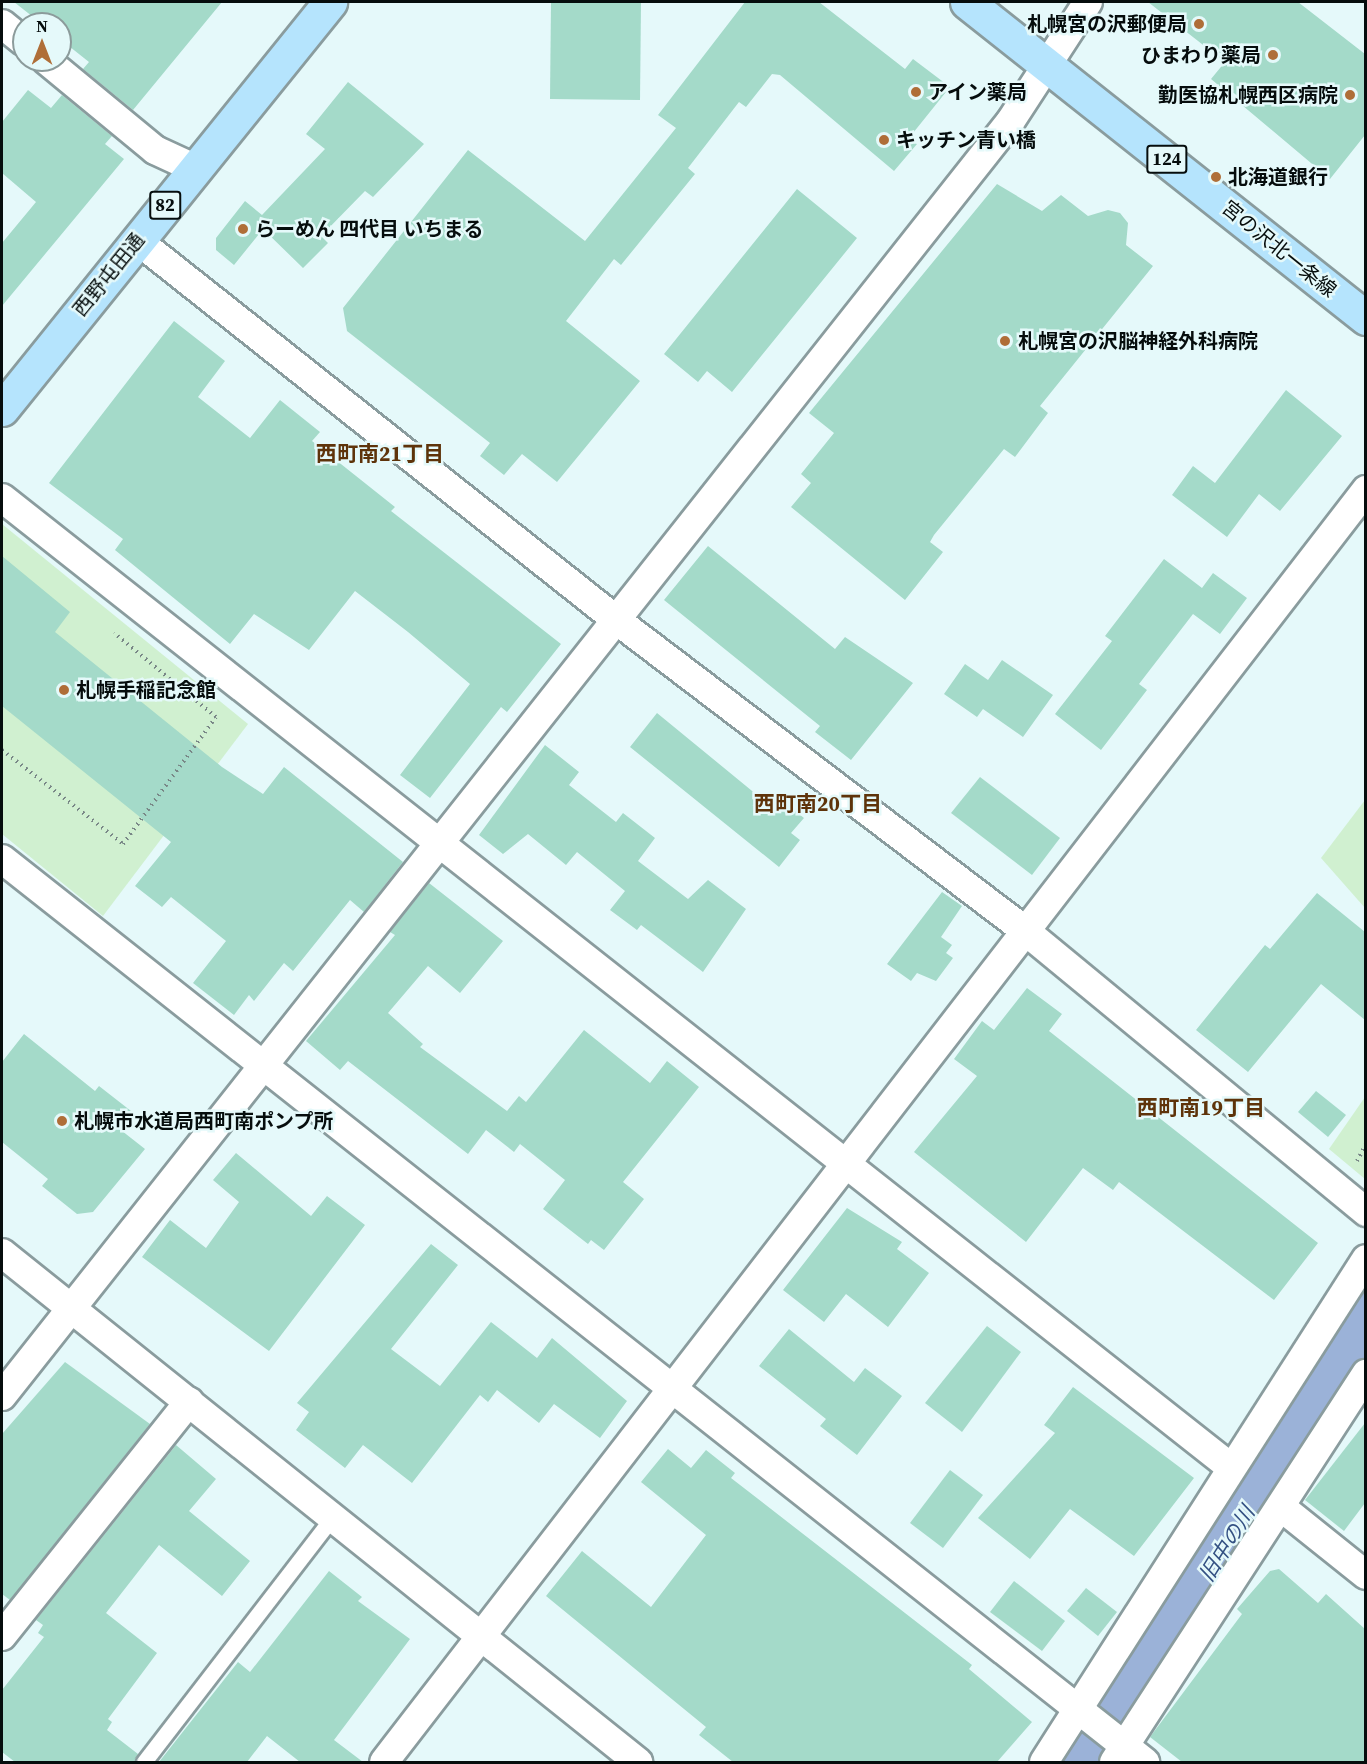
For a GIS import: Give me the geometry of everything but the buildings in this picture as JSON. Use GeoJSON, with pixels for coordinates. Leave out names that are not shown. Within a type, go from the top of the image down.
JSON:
{"type":"FeatureCollection","features":[{"type":"Feature","properties":{"kind":"main road","name":"西野屯田通"},"geometry":{"type":"LineString","coordinates":[[2,409],[330,2]]}},
{"type":"Feature","properties":{"kind":"main road","name":"宮の沢北一条線"},"geometry":{"type":"LineString","coordinates":[[967,2],[1365,318]]}},
{"type":"Feature","properties":{"kind":"street"},"geometry":{"type":"LineString","coordinates":[[2,1396],[260,1063],[619,622],[1010,122],[1045,62],[1088,2]]}},
{"type":"Feature","properties":{"kind":"street"},"geometry":{"type":"LineString","coordinates":[[61,72],[155,150],[194,168]]}},
{"type":"Feature","properties":{"kind":"street"},"geometry":{"type":"LineString","coordinates":[[137,240],[619,622],[1023,929],[1365,1212]]}},
{"type":"Feature","properties":{"kind":"street"},"geometry":{"type":"LineString","coordinates":[[384,1762],[848,1164],[1023,929],[1365,490]]}},
{"type":"Feature","properties":{"kind":"street"},"geometry":{"type":"LineString","coordinates":[[2,498],[440,840],[1229,1466]]}},
{"type":"Feature","properties":{"kind":"street"},"geometry":{"type":"LineString","coordinates":[[2,859],[1078,1709],[1127,1757],[1365,1374]]}},
{"type":"Feature","properties":{"kind":"street"},"geometry":{"type":"LineString","coordinates":[[2,1253],[638,1762]]}},
{"type":"Feature","properties":{"kind":"street"},"geometry":{"type":"LineString","coordinates":[[1044,1762],[1229,1466],[1365,1259]]}},
{"type":"Feature","properties":{"kind":"street"},"geometry":{"type":"LineString","coordinates":[[2,1636],[189,1402]]}},
{"type":"Feature","properties":{"kind":"street"},"geometry":{"type":"LineString","coordinates":[[1281,1507],[1365,1575]]}},
{"type":"Feature","properties":{"kind":"lane"},"geometry":{"type":"LineString","coordinates":[[144,1762],[332,1518]]}},
{"type":"Feature","properties":{"kind":"path"},"geometry":{"type":"LineString","coordinates":[[2,750],[123,844],[216,717],[109,629]]}},
{"type":"Feature","properties":{"kind":"green space","name":"札幌手稲記念館"},"geometry":{"type":"Polygon","coordinates":[[[2,524],[248,724],[103,916],[2,834],[2,524]]]}},
{"type":"Feature","properties":{"kind":"green space"},"geometry":{"type":"Polygon","coordinates":[[[1365,800],[1365,908],[1321,858],[1365,800]]]}},
{"type":"Feature","properties":{"kind":"green space"},"geometry":{"type":"Polygon","coordinates":[[[1365,1097],[1365,1179],[1329,1149],[1365,1097]]]}},
{"type":"Feature","properties":{"kind":"waterway","name":"旧中の川"},"geometry":{"type":"LineString","coordinates":[[1084,1762],[1366,1321]]}},
{"type":"Feature","properties":{"kind":"place","name":"札幌宮の沢郵便局"},"geometry":{"type":"Point","coordinates":[1199,24]}},
{"type":"Feature","properties":{"kind":"place","name":"ひまわり薬局"},"geometry":{"type":"Point","coordinates":[1273,55]}},
{"type":"Feature","properties":{"kind":"place","name":"アイン薬局"},"geometry":{"type":"Point","coordinates":[916,92]}},
{"type":"Feature","properties":{"kind":"place","name":"勤医協札幌西区病院"},"geometry":{"type":"Point","coordinates":[1350,95]}},
{"type":"Feature","properties":{"kind":"place","name":"キッチン青い橋"},"geometry":{"type":"Point","coordinates":[884,140]}},
{"type":"Feature","properties":{"kind":"place","name":"北海道銀行"},"geometry":{"type":"Point","coordinates":[1216,177]}},
{"type":"Feature","properties":{"kind":"place","name":"らーめん 四代目 いちまる"},"geometry":{"type":"Point","coordinates":[243,229]}},
{"type":"Feature","properties":{"kind":"place","name":"札幌宮の沢脳神経外科病院"},"geometry":{"type":"Point","coordinates":[1005,341]}},
{"type":"Feature","properties":{"kind":"place","name":"札幌手稲記念館"},"geometry":{"type":"Point","coordinates":[64,690]}},
{"type":"Feature","properties":{"kind":"place","name":"札幌市水道局西町南ポンプ所"},"geometry":{"type":"Point","coordinates":[62,1121]}},
{"type":"Feature","properties":{"kind":"district","name":"西町南21丁目"},"geometry":{"type":"Point","coordinates":[380,454]}},
{"type":"Feature","properties":{"kind":"district","name":"西町南20丁目"},"geometry":{"type":"Point","coordinates":[818,804]}},
{"type":"Feature","properties":{"kind":"district","name":"西町南19丁目"},"geometry":{"type":"Point","coordinates":[1201,1108]}}]}
